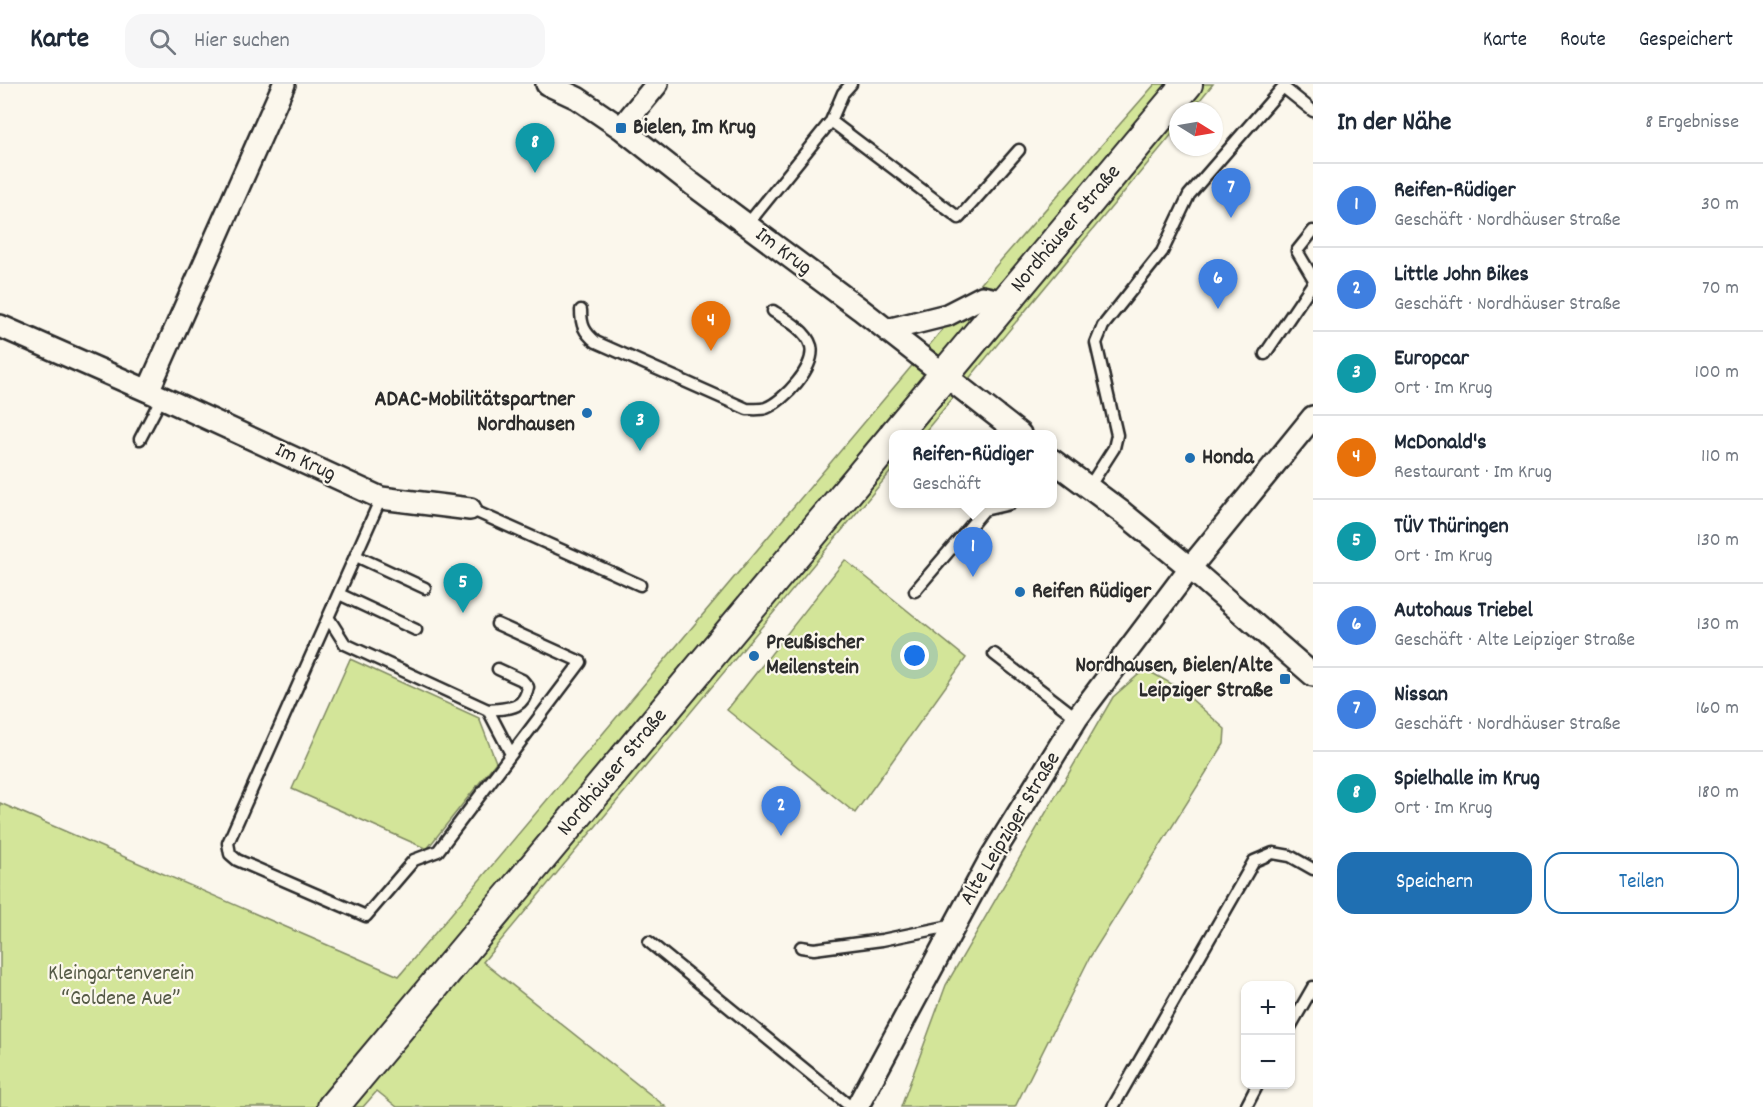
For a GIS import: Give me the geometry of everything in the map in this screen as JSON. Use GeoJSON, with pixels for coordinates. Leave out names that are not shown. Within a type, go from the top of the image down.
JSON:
{"type":"FeatureCollection","features":[{"type":"Feature","properties":{"kind":"main road","name":"Nordhäuser Straße"},"geometry":{"type":"LineString","coordinates":[[898,430],[1187,84]]}},
{"type":"Feature","properties":{"kind":"main road","name":"Nordhäuser Straße"},"geometry":{"type":"LineString","coordinates":[[333,1107],[889,441]]}},
{"type":"Feature","properties":{"kind":"street"},"geometry":{"type":"LineString","coordinates":[[155,394],[284,84]]}},
{"type":"Feature","properties":{"kind":"street","name":"Im Krug"},"geometry":{"type":"LineString","coordinates":[[547,84],[577,98],[621,128],[944,375]]}},
{"type":"Feature","properties":{"kind":"street"},"geometry":{"type":"LineString","coordinates":[[621,128],[657,84]]}},
{"type":"Feature","properties":{"kind":"street"},"geometry":{"type":"LineString","coordinates":[[887,330],[947,315],[982,297],[1005,302]]}},
{"type":"Feature","properties":{"kind":"street","name":"Im Krug"},"geometry":{"type":"LineString","coordinates":[[0,326],[381,498],[470,509]]}},
{"type":"Feature","properties":{"kind":"street"},"geometry":{"type":"LineString","coordinates":[[944,375],[1014,430]]}},
{"type":"Feature","properties":{"kind":"street","name":"Alte Leipziger Straße"},"geometry":{"type":"LineString","coordinates":[[857,1107],[992,856],[1077,718],[1191,568],[1313,417]]}},
{"type":"Feature","properties":{"kind":"street"},"geometry":{"type":"LineString","coordinates":[[1057,468],[1089,487],[1191,568],[1313,675]]}},
{"type":"Feature","properties":{"kind":"lane"},"geometry":{"type":"LineString","coordinates":[[747,225],[831,121],[843,93],[850,84]]}},
{"type":"Feature","properties":{"kind":"lane"},"geometry":{"type":"LineString","coordinates":[[1089,487],[1114,448],[1117,435],[1096,343],[1103,326],[1162,252],[1189,195],[1283,87],[1313,111]]}},
{"type":"Feature","properties":{"kind":"lane"},"geometry":{"type":"LineString","coordinates":[[831,121],[959,218],[1019,150]]}},
{"type":"Feature","properties":{"kind":"lane"},"geometry":{"type":"LineString","coordinates":[[1313,231],[1297,251],[1313,278]]}},
{"type":"Feature","properties":{"kind":"lane"},"geometry":{"type":"LineString","coordinates":[[1265,354],[1313,283]]}},
{"type":"Feature","properties":{"kind":"lane"},"geometry":{"type":"LineString","coordinates":[[581,310],[581,323],[585,333],[609,350],[747,409],[763,409],[777,402],[806,370],[811,359],[811,347],[807,337],[774,311]]}},
{"type":"Feature","properties":{"kind":"lane"},"geometry":{"type":"LineString","coordinates":[[140,439],[155,394]]}},
{"type":"Feature","properties":{"kind":"lane"},"geometry":{"type":"LineString","coordinates":[[381,498],[228,843],[230,854],[237,860],[366,916],[414,860],[438,851],[581,662],[497,624]]}},
{"type":"Feature","properties":{"kind":"lane"},"geometry":{"type":"LineString","coordinates":[[915,591],[984,510],[993,508]]}},
{"type":"Feature","properties":{"kind":"lane"},"geometry":{"type":"LineString","coordinates":[[470,509],[640,585]]}},
{"type":"Feature","properties":{"kind":"lane"},"geometry":{"type":"LineString","coordinates":[[356,556],[425,588]]}},
{"type":"Feature","properties":{"kind":"lane"},"geometry":{"type":"LineString","coordinates":[[339,594],[416,630]]}},
{"type":"Feature","properties":{"kind":"lane"},"geometry":{"type":"LineString","coordinates":[[328,617],[345,644],[488,710],[519,705],[526,697],[528,687],[522,680],[498,669]]}},
{"type":"Feature","properties":{"kind":"lane"},"geometry":{"type":"LineString","coordinates":[[994,654],[1077,718]]}},
{"type":"Feature","properties":{"kind":"lane"},"geometry":{"type":"LineString","coordinates":[[488,710],[511,754]]}},
{"type":"Feature","properties":{"kind":"lane"},"geometry":{"type":"LineString","coordinates":[[1113,1107],[1254,861],[1272,853],[1290,856],[1313,869]]}},
{"type":"Feature","properties":{"kind":"lane"},"geometry":{"type":"LineString","coordinates":[[801,946],[813,949],[882,940],[955,924]]}},
{"type":"Feature","properties":{"kind":"lane"},"geometry":{"type":"LineString","coordinates":[[649,942],[851,1107]]}},
{"type":"Feature","properties":{"kind":"lane"},"geometry":{"type":"LineString","coordinates":[[1295,1018],[1313,987]]}},
{"type":"Feature","properties":{"kind":"lane"},"geometry":{"type":"LineString","coordinates":[[1246,1107],[1255,1089]]}},
{"type":"Feature","properties":{"kind":"green space","name":"Kleingartenverein “Goldene Aue”"},"geometry":{"type":"Polygon","coordinates":[[[1155,84],[1213,84],[1198,102],[1169,102],[1169,138],[926,430],[889,430],[889,474],[483,962],[666,1107],[397,1107],[377,1091],[363,1107],[0,1107],[0,803],[399,976],[995,267],[1155,84]]]}},
{"type":"Feature","properties":{"kind":"green space"},"geometry":{"type":"Polygon","coordinates":[[[845,560],[966,658],[855,813],[727,710],[845,560]]]}},
{"type":"Feature","properties":{"kind":"green space"},"geometry":{"type":"Polygon","coordinates":[[[350,659],[479,718],[496,762],[427,849],[292,789],[350,659]]]}},
{"type":"Feature","properties":{"kind":"green space"},"geometry":{"type":"Polygon","coordinates":[[[1145,669],[1179,688],[1225,729],[1224,744],[1090,957],[1015,1107],[901,1107],[946,985],[1113,697],[1145,669]]]}},
{"type":"Feature","properties":{"kind":"place","name":"Bielen, Im Krug"},"geometry":{"type":"Point","coordinates":[621,128]}},
{"type":"Feature","properties":{"kind":"place","name":"Spielhalle im Krug"},"geometry":{"type":"Point","coordinates":[535,173]}},
{"type":"Feature","properties":{"kind":"place","name":"Nissan"},"geometry":{"type":"Point","coordinates":[1231,218]}},
{"type":"Feature","properties":{"kind":"place","name":"Autohaus Triebel"},"geometry":{"type":"Point","coordinates":[1218,309]}},
{"type":"Feature","properties":{"kind":"place","name":"McDonald's"},"geometry":{"type":"Point","coordinates":[711,351]}},
{"type":"Feature","properties":{"kind":"place","name":"ADAC-Mobilitätspartner Nordhausen"},"geometry":{"type":"Point","coordinates":[587,413]}},
{"type":"Feature","properties":{"kind":"place","name":"Europcar"},"geometry":{"type":"Point","coordinates":[640,451]}},
{"type":"Feature","properties":{"kind":"place","name":"Honda"},"geometry":{"type":"Point","coordinates":[1190,458]}},
{"type":"Feature","properties":{"kind":"place","name":"Reifen-Rüdiger"},"geometry":{"type":"Point","coordinates":[973,577]}},
{"type":"Feature","properties":{"kind":"place","name":"Reifen Rüdiger"},"geometry":{"type":"Point","coordinates":[1020,592]}},
{"type":"Feature","properties":{"kind":"place","name":"TÜV Thüringen"},"geometry":{"type":"Point","coordinates":[463,613]}},
{"type":"Feature","properties":{"kind":"place","name":"Preußischer Meilenstein"},"geometry":{"type":"Point","coordinates":[754,656]}},
{"type":"Feature","properties":{"kind":"place","name":"Nordhausen, Bielen/Alte Leipziger Straße"},"geometry":{"type":"Point","coordinates":[1285,679]}},
{"type":"Feature","properties":{"kind":"place","name":"Little John Bikes"},"geometry":{"type":"Point","coordinates":[781,836]}}]}
